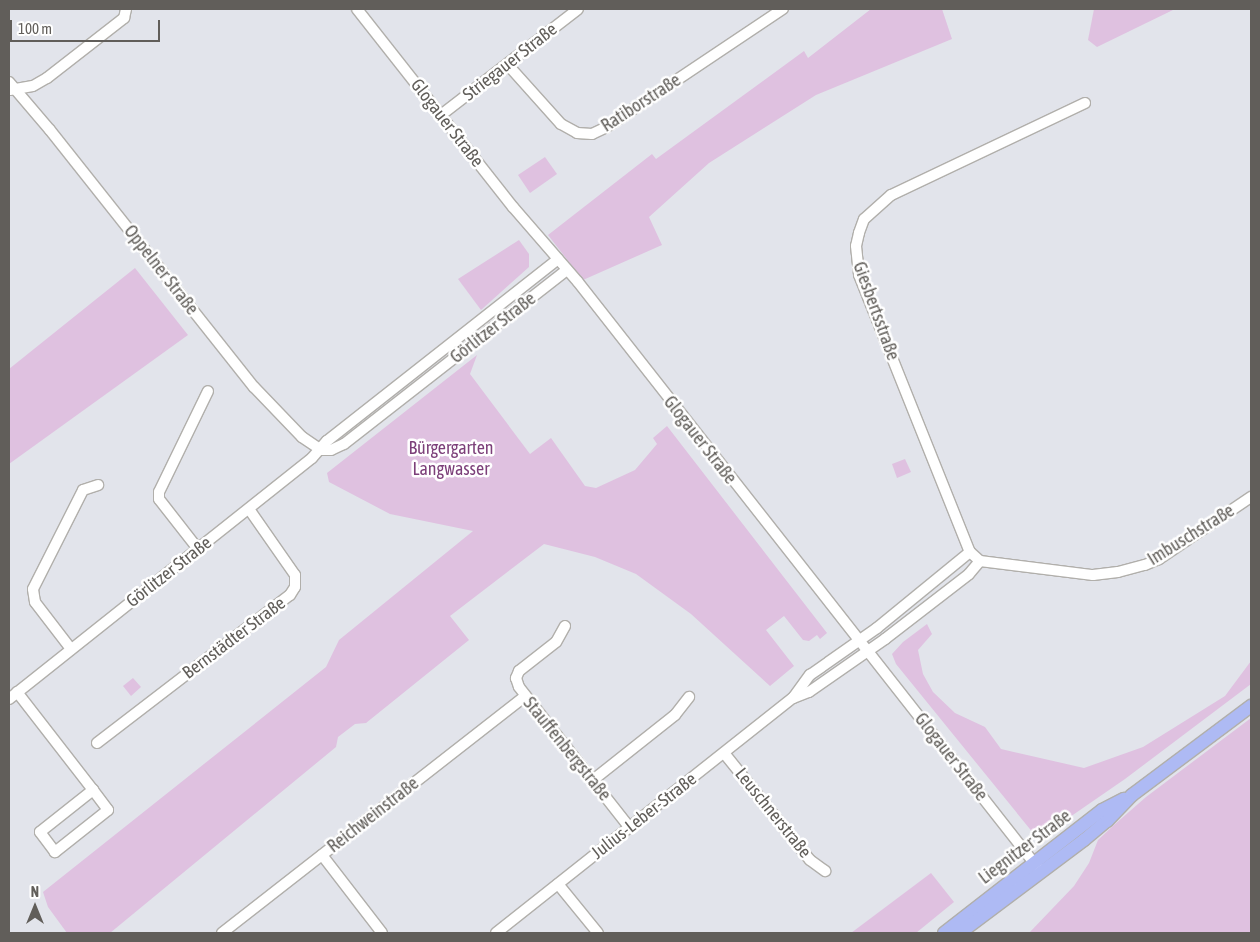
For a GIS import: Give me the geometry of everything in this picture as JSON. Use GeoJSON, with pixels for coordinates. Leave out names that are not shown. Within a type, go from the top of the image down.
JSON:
{"type":"FeatureCollection","features":[{"type":"Feature","properties":{"kind":"main road","name":"Liegnitzer Straße"},"geometry":{"type":"LineString","coordinates":[[960,933],[1107,821],[1132,795],[1251,706]]}},
{"type":"Feature","properties":{"kind":"main road","name":"Liegnitzer Straße"},"geometry":{"type":"LineString","coordinates":[[944,933],[1102,810],[1132,795]]}},
{"type":"Feature","properties":{"kind":"street"},"geometry":{"type":"LineString","coordinates":[[10,87],[33,86],[47,78],[124,18],[126,9]]}},
{"type":"Feature","properties":{"kind":"street","name":"Glogauer Straße"},"geometry":{"type":"LineString","coordinates":[[357,9],[513,207],[567,270],[1042,872]]}},
{"type":"Feature","properties":{"kind":"street","name":"Striegauer Straße"},"geometry":{"type":"LineString","coordinates":[[441,115],[578,9]]}},
{"type":"Feature","properties":{"kind":"street","name":"Ratiborstraße"},"geometry":{"type":"LineString","coordinates":[[508,65],[561,124],[577,133],[592,134],[605,128],[783,9]]}},
{"type":"Feature","properties":{"kind":"street","name":"Oppelner Straße"},"geometry":{"type":"LineString","coordinates":[[10,87],[50,130],[254,387],[302,436],[321,450]]}},
{"type":"Feature","properties":{"kind":"street","name":"Giesbertsstraße"},"geometry":{"type":"LineString","coordinates":[[970,552],[859,274],[856,246],[859,233],[864,219],[891,195],[1085,103]]}},
{"type":"Feature","properties":{"kind":"street","name":"Görlitzer Straße"},"geometry":{"type":"LineString","coordinates":[[93,790],[40,832],[55,852],[108,810],[93,790],[13,696],[249,509],[321,450],[327,441],[558,259]]}},
{"type":"Feature","properties":{"kind":"street","name":"Görlitzer Straße"},"geometry":{"type":"LineString","coordinates":[[321,450],[331,450],[344,444],[567,270]]}},
{"type":"Feature","properties":{"kind":"street"},"geometry":{"type":"LineString","coordinates":[[198,549],[159,499],[158,492],[208,391]]}},
{"type":"Feature","properties":{"kind":"street"},"geometry":{"type":"LineString","coordinates":[[71,649],[36,602],[33,589],[83,490],[98,485]]}},
{"type":"Feature","properties":{"kind":"street","name":"Imbuschstraße"},"geometry":{"type":"LineString","coordinates":[[980,561],[1093,574],[1118,572],[1159,559],[1251,497]]}},
{"type":"Feature","properties":{"kind":"street","name":"Bernstädter Straße"},"geometry":{"type":"LineString","coordinates":[[97,743],[290,595],[295,587],[295,575],[249,509]]}},
{"type":"Feature","properties":{"kind":"street"},"geometry":{"type":"LineString","coordinates":[[859,639],[960,562],[970,552],[980,561],[968,574],[868,650]]}},
{"type":"Feature","properties":{"kind":"street","name":"Stauffenbergstraße"},"geometry":{"type":"LineString","coordinates":[[565,626],[556,642],[519,671],[516,678],[525,696],[629,828]]}},
{"type":"Feature","properties":{"kind":"street","name":"Julius-Leber-Straße"},"geometry":{"type":"LineString","coordinates":[[496,933],[793,698],[810,676],[859,639]]}},
{"type":"Feature","properties":{"kind":"street","name":"Julius-Leber-Straße"},"geometry":{"type":"LineString","coordinates":[[793,698],[809,692],[868,650]]}},
{"type":"Feature","properties":{"kind":"street","name":"Reichweinstraße"},"geometry":{"type":"LineString","coordinates":[[222,933],[525,696]]}},
{"type":"Feature","properties":{"kind":"street"},"geometry":{"type":"LineString","coordinates":[[593,780],[676,715],[689,697]]}},
{"type":"Feature","properties":{"kind":"street","name":"Leuschnerstraße"},"geometry":{"type":"LineString","coordinates":[[724,752],[810,860],[825,871]]}},
{"type":"Feature","properties":{"kind":"street"},"geometry":{"type":"LineString","coordinates":[[322,855],[382,933]]}},
{"type":"Feature","properties":{"kind":"street"},"geometry":{"type":"LineString","coordinates":[[558,884],[598,933]]}},
{"type":"Feature","properties":{"kind":"green space"},"geometry":{"type":"Polygon","coordinates":[[[871,9],[942,9],[952,39],[816,95],[709,163],[649,217],[662,245],[583,280],[548,235],[652,154],[656,159],[804,51],[808,58],[871,9]]]}},
{"type":"Feature","properties":{"kind":"green space"},"geometry":{"type":"Polygon","coordinates":[[[1094,9],[1175,9],[1097,47],[1088,40],[1094,9]]]}},
{"type":"Feature","properties":{"kind":"green space"},"geometry":{"type":"Polygon","coordinates":[[[545,157],[557,174],[530,193],[518,175],[545,157]]]}},
{"type":"Feature","properties":{"kind":"green space"},"geometry":{"type":"Polygon","coordinates":[[[519,240],[529,254],[529,267],[481,310],[458,279],[519,240]]]}},
{"type":"Feature","properties":{"kind":"green space"},"geometry":{"type":"Polygon","coordinates":[[[135,268],[188,335],[9,464],[9,369],[135,268]]]}},
{"type":"Feature","properties":{"kind":"green space","name":"Bürgergarten Langwasser"},"geometry":{"type":"Polygon","coordinates":[[[477,355],[470,374],[530,454],[551,438],[585,486],[596,488],[635,470],[657,444],[653,438],[667,426],[827,633],[820,639],[817,635],[809,641],[803,640],[784,616],[766,630],[794,666],[770,686],[691,614],[636,574],[595,557],[544,544],[450,616],[469,640],[366,723],[355,724],[338,737],[336,747],[110,933],[67,933],[48,907],[43,892],[326,667],[339,640],[473,531],[390,514],[329,482],[327,473],[477,355]]]}},
{"type":"Feature","properties":{"kind":"green space"},"geometry":{"type":"Polygon","coordinates":[[[905,459],[911,472],[897,478],[892,464],[905,459]]]}},
{"type":"Feature","properties":{"kind":"green space"},"geometry":{"type":"Polygon","coordinates":[[[927,624],[932,634],[918,650],[923,674],[933,692],[955,713],[985,727],[1001,749],[1084,768],[1143,747],[1225,696],[1251,661],[1251,684],[1125,779],[1038,839],[896,664],[892,654],[903,642],[927,624]]]}},
{"type":"Feature","properties":{"kind":"green space"},"geometry":{"type":"Polygon","coordinates":[[[133,678],[141,687],[131,696],[123,686],[133,678]]]}},
{"type":"Feature","properties":{"kind":"green space"},"geometry":{"type":"Polygon","coordinates":[[[1251,718],[1251,933],[1029,933],[1074,886],[1089,863],[1098,840],[1146,797],[1251,718]]]}},
{"type":"Feature","properties":{"kind":"green space"},"geometry":{"type":"Polygon","coordinates":[[[931,873],[954,902],[916,933],[851,933],[931,873]]]}}]}
